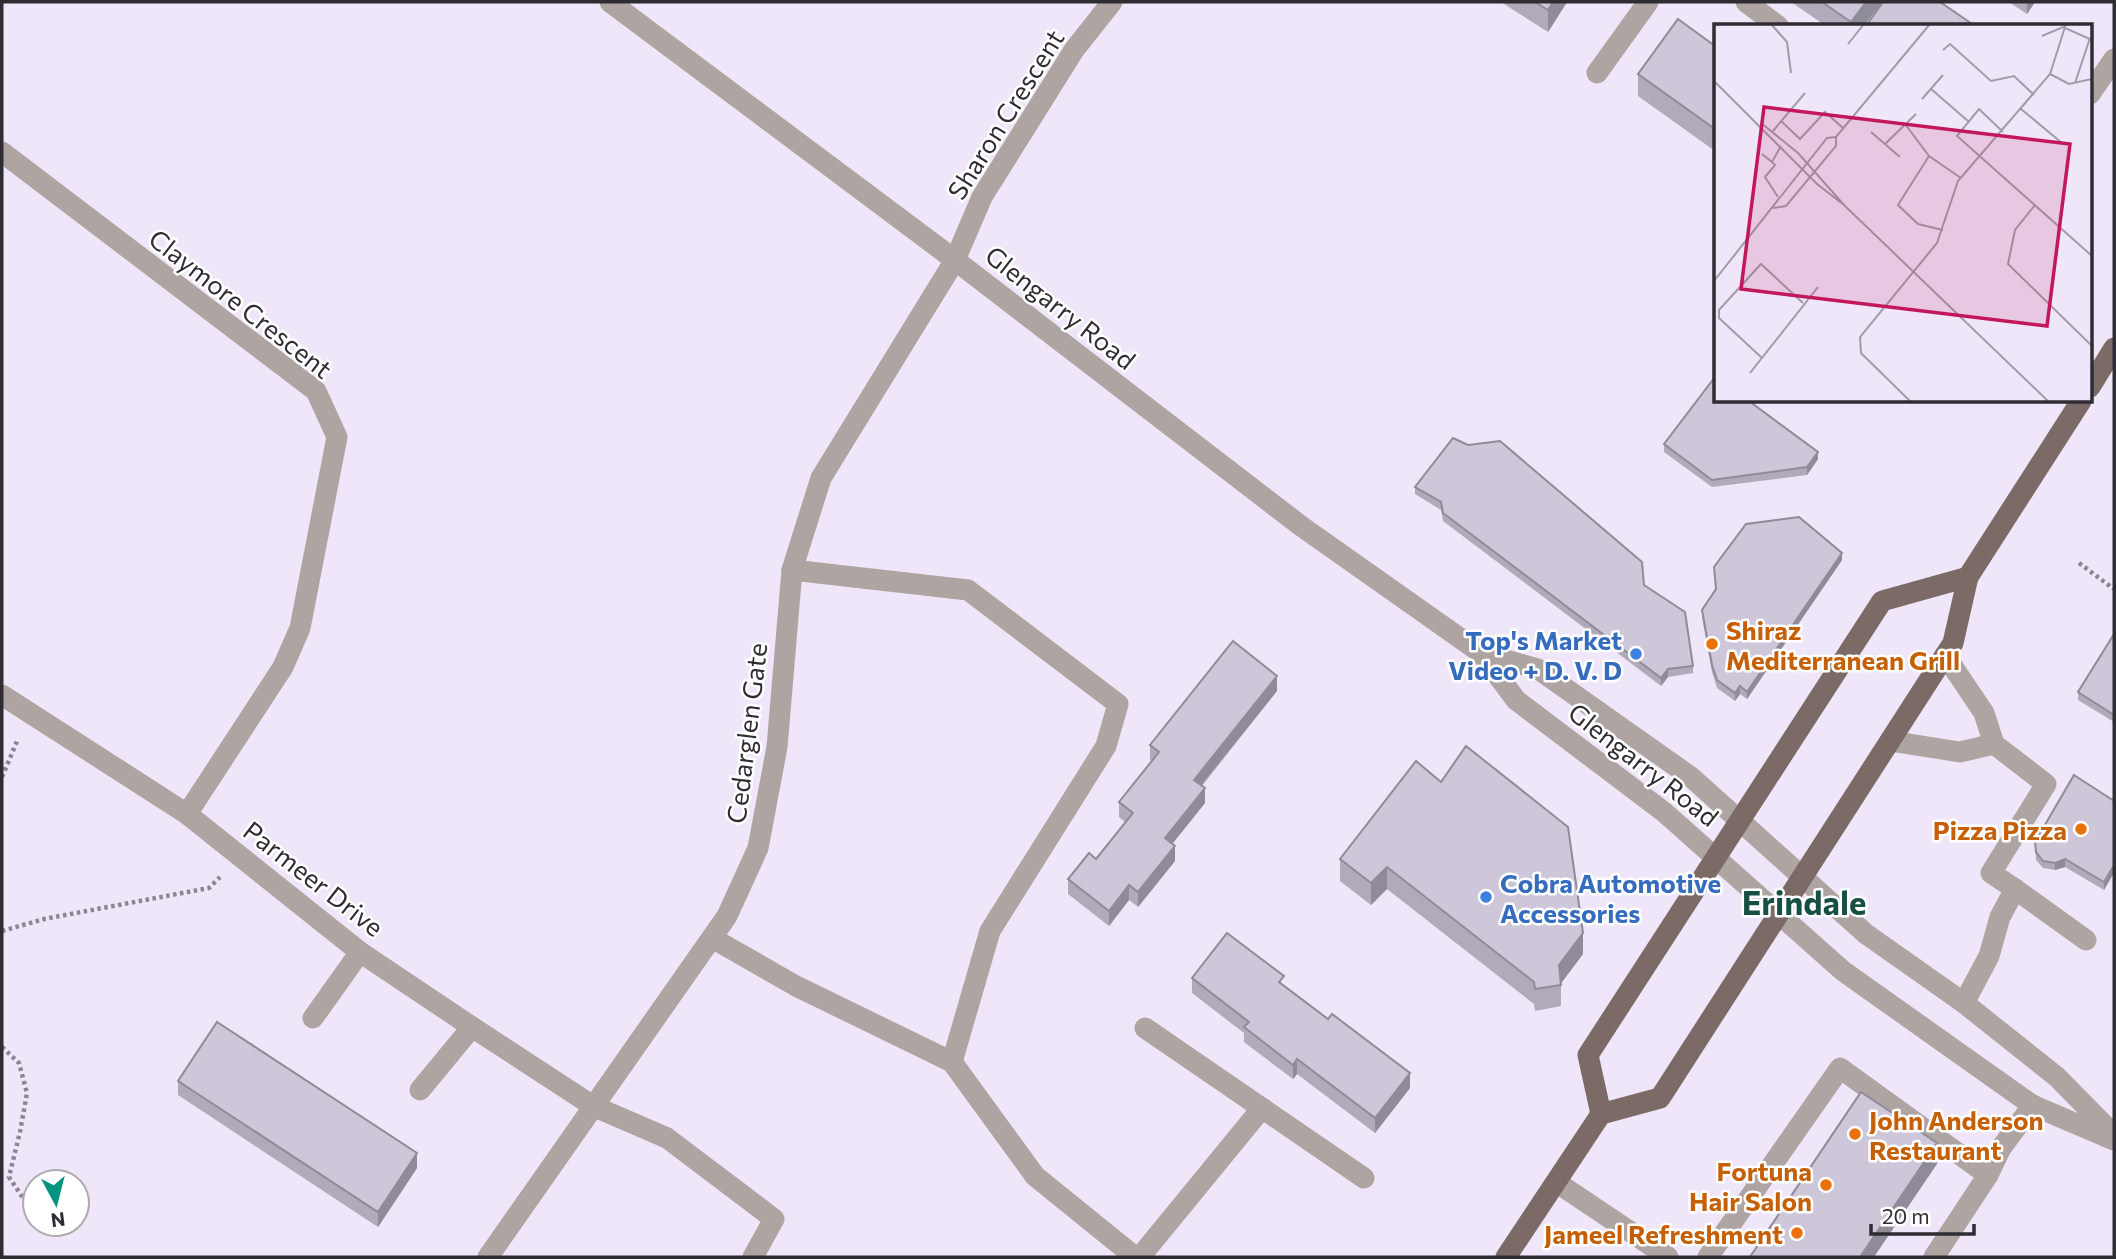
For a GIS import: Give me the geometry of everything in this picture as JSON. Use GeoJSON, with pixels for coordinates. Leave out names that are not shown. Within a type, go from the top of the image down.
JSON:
{"type":"FeatureCollection","features":[{"type":"Feature","properties":{"kind":"main road"},"geometry":{"type":"LineString","coordinates":[[2092,384],[2114,348]]}},
{"type":"Feature","properties":{"kind":"main road"},"geometry":{"type":"LineString","coordinates":[[1506,1257],[1601,1114],[1660,1098],[1953,643],[1968,577],[2080,402]]}},
{"type":"Feature","properties":{"kind":"main road"},"geometry":{"type":"LineString","coordinates":[[1601,1114],[1588,1055],[1882,601],[1968,577]]}},
{"type":"Feature","properties":{"kind":"street","name":"Glengarry Road"},"geometry":{"type":"LineString","coordinates":[[610,2],[955,260],[1301,526],[1481,653],[1516,700],[1664,812],[1843,971],[2033,1105],[2114,1140]]}},
{"type":"Feature","properties":{"kind":"street","name":"Sharon Crescent"},"geometry":{"type":"LineString","coordinates":[[955,260],[982,198],[1074,50],[1112,2]]}},
{"type":"Feature","properties":{"kind":"street"},"geometry":{"type":"LineString","coordinates":[[1597,73],[1648,2]]}},
{"type":"Feature","properties":{"kind":"street"},"geometry":{"type":"LineString","coordinates":[[1746,2],[1775,24]]}},
{"type":"Feature","properties":{"kind":"street"},"geometry":{"type":"LineString","coordinates":[[2092,91],[2114,59]]}},
{"type":"Feature","properties":{"kind":"street","name":"Claymore Crescent"},"geometry":{"type":"LineString","coordinates":[[2,152],[317,391],[337,437],[300,628],[283,667],[187,814]]}},
{"type":"Feature","properties":{"kind":"street","name":"Cedarglen Gate"},"geometry":{"type":"LineString","coordinates":[[488,1257],[727,916],[758,848],[776,747],[792,569],[821,478],[955,260]]}},
{"type":"Feature","properties":{"kind":"street"},"geometry":{"type":"LineString","coordinates":[[792,569],[968,590],[1118,704],[1106,746],[990,931],[952,1062]]}},
{"type":"Feature","properties":{"kind":"street","name":"Glengarry Road"},"geometry":{"type":"LineString","coordinates":[[1481,653],[1538,669],[1691,777],[1866,934],[1964,1003],[2057,1077],[2114,1135]]}},
{"type":"Feature","properties":{"kind":"street"},"geometry":{"type":"LineString","coordinates":[[1945,655],[1984,713],[1994,744],[2046,784],[1991,873],[2086,940]]}},
{"type":"Feature","properties":{"kind":"street","name":"Parmeer Drive"},"geometry":{"type":"LineString","coordinates":[[2,695],[187,814],[360,951],[471,1027],[593,1105],[667,1138],[775,1219],[753,1257]]}},
{"type":"Feature","properties":{"kind":"street"},"geometry":{"type":"LineString","coordinates":[[1890,741],[1960,752],[1994,744]]}},
{"type":"Feature","properties":{"kind":"street"},"geometry":{"type":"LineString","coordinates":[[1964,1003],[1989,956],[2000,917],[2015,889]]}},
{"type":"Feature","properties":{"kind":"street"},"geometry":{"type":"LineString","coordinates":[[712,938],[796,986],[952,1062],[1035,1176],[1137,1257],[1262,1108]]}},
{"type":"Feature","properties":{"kind":"street"},"geometry":{"type":"LineString","coordinates":[[313,1018],[360,951]]}},
{"type":"Feature","properties":{"kind":"street"},"geometry":{"type":"LineString","coordinates":[[419,1090],[471,1027]]}},
{"type":"Feature","properties":{"kind":"street"},"geometry":{"type":"LineString","coordinates":[[1145,1028],[1364,1178]]}},
{"type":"Feature","properties":{"kind":"street"},"geometry":{"type":"LineString","coordinates":[[1708,1257],[1840,1068],[1988,1175]]}},
{"type":"Feature","properties":{"kind":"street"},"geometry":{"type":"LineString","coordinates":[[1934,1257],[1988,1175],[2001,1148],[2033,1105]]}},
{"type":"Feature","properties":{"kind":"street"},"geometry":{"type":"LineString","coordinates":[[1556,1182],[1668,1257]]}},
{"type":"Feature","properties":{"kind":"path"},"geometry":{"type":"LineString","coordinates":[[2080,563],[2114,589]]}},
{"type":"Feature","properties":{"kind":"path"},"geometry":{"type":"LineString","coordinates":[[2,777],[29,713]]}},
{"type":"Feature","properties":{"kind":"path"},"geometry":{"type":"LineString","coordinates":[[2,931],[44,919],[209,888],[241,856]]}},
{"type":"Feature","properties":{"kind":"path"},"geometry":{"type":"LineString","coordinates":[[2,1047],[19,1063],[27,1093],[9,1177],[21,1195]]}},
{"type":"Feature","properties":{"kind":"building"},"geometry":{"type":"Polygon","coordinates":[[[1535,2],[1553,2],[1548,10],[1535,2]]]}},
{"type":"Feature","properties":{"kind":"building"},"geometry":{"type":"Polygon","coordinates":[[[1822,2],[1866,2],[1851,22],[1822,2]]]}},
{"type":"Feature","properties":{"kind":"building"},"geometry":{"type":"Polygon","coordinates":[[[1883,2],[1940,2],[1972,24],[1867,24],[1883,2]]]}},
{"type":"Feature","properties":{"kind":"building"},"geometry":{"type":"Polygon","coordinates":[[[1678,19],[1714,45],[1714,128],[1638,74],[1678,19]]]}},
{"type":"Feature","properties":{"kind":"building"},"geometry":{"type":"Polygon","coordinates":[[[1714,378],[1714,402],[1750,402],[1818,452],[1807,467],[1712,480],[1664,444],[1714,378]]]}},
{"type":"Feature","properties":{"kind":"building"},"geometry":{"type":"Polygon","coordinates":[[[1453,438],[1468,445],[1500,441],[1642,562],[1644,585],[1685,612],[1693,666],[1668,669],[1661,678],[1443,513],[1441,502],[1415,487],[1453,438]]]}},
{"type":"Feature","properties":{"kind":"building"},"geometry":{"type":"Polygon","coordinates":[[[1799,517],[1842,553],[1747,692],[1740,686],[1735,693],[1717,680],[1702,610],[1716,589],[1714,567],[1746,524],[1799,517]]]}},
{"type":"Feature","properties":{"kind":"building"},"geometry":{"type":"Polygon","coordinates":[[[2114,634],[2114,715],[2078,692],[2114,634]]]}},
{"type":"Feature","properties":{"kind":"building"},"geometry":{"type":"Polygon","coordinates":[[[1233,641],[1277,676],[1194,780],[1205,788],[1165,838],[1175,846],[1138,892],[1129,885],[1109,911],[1068,879],[1089,853],[1096,859],[1133,813],[1119,802],[1159,752],[1150,745],[1233,641]]]}},
{"type":"Feature","properties":{"kind":"building","name":"Cobra Automotive Accessories"},"geometry":{"type":"Polygon","coordinates":[[[1466,746],[1568,827],[1583,933],[1559,965],[1561,985],[1535,989],[1534,982],[1387,867],[1371,883],[1340,859],[1416,761],[1441,782],[1466,746]]]}},
{"type":"Feature","properties":{"kind":"building","name":"Pizza Pizza"},"geometry":{"type":"Polygon","coordinates":[[[2074,775],[2114,801],[2114,865],[2104,882],[2065,859],[2055,863],[2043,861],[2036,852],[2035,842],[2074,775]]]}},
{"type":"Feature","properties":{"kind":"building"},"geometry":{"type":"Polygon","coordinates":[[[1227,933],[1284,976],[1279,982],[1328,1019],[1332,1014],[1410,1073],[1375,1118],[1297,1059],[1293,1065],[1244,1027],[1249,1022],[1192,978],[1227,933]]]}},
{"type":"Feature","properties":{"kind":"building"},"geometry":{"type":"Polygon","coordinates":[[[217,1022],[417,1153],[378,1212],[178,1081],[217,1022]]]}},
{"type":"Feature","properties":{"kind":"building"},"geometry":{"type":"Polygon","coordinates":[[[1861,1092],[1937,1143],[1860,1257],[1750,1257],[1861,1092]]]}},
{"type":"Feature","properties":{"kind":"place","name":"Shiraz Mediterranean Grill"},"geometry":{"type":"Point","coordinates":[1712,644]}},
{"type":"Feature","properties":{"kind":"place","name":"Top's Market Video + D. V. D"},"geometry":{"type":"Point","coordinates":[1636,654]}},
{"type":"Feature","properties":{"kind":"place","name":"Pizza Pizza"},"geometry":{"type":"Point","coordinates":[2081,829]}},
{"type":"Feature","properties":{"kind":"place","name":"Cobra Automotive Accessories"},"geometry":{"type":"Point","coordinates":[1486,897]}},
{"type":"Feature","properties":{"kind":"place","name":"John Anderson Restaurant"},"geometry":{"type":"Point","coordinates":[1855,1134]}},
{"type":"Feature","properties":{"kind":"place","name":"Fortuna Hair Salon"},"geometry":{"type":"Point","coordinates":[1826,1185]}},
{"type":"Feature","properties":{"kind":"place","name":"Jameel Refreshment"},"geometry":{"type":"Point","coordinates":[1797,1233]}},
{"type":"Feature","properties":{"kind":"district","name":"Erindale"},"geometry":{"type":"Point","coordinates":[1804,901]}}]}
